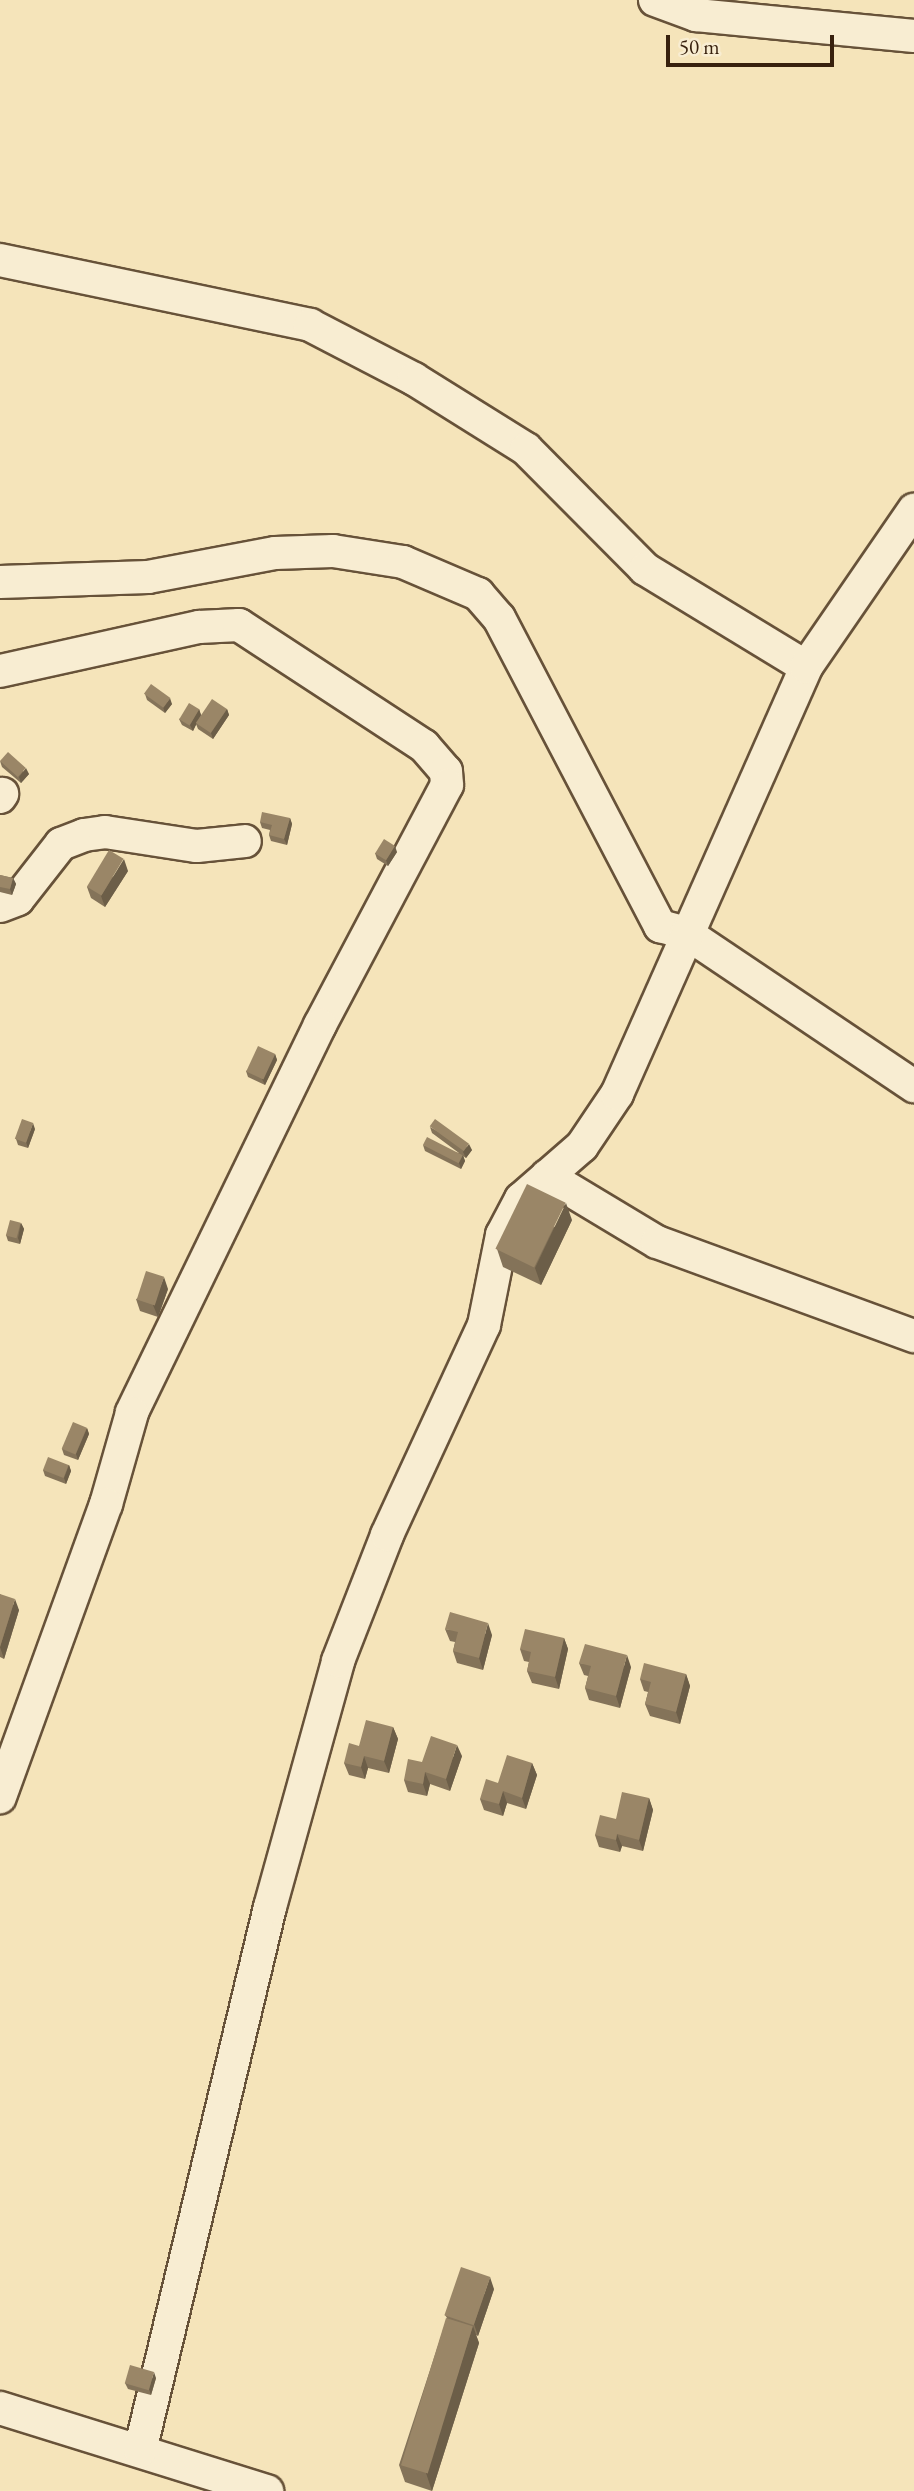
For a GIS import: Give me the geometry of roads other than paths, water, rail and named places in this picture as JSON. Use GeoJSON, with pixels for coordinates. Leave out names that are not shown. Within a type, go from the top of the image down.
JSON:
{"type":"FeatureCollection","features":[{"type":"Feature","properties":{"kind":"street"},"geometry":{"type":"LineString","coordinates":[[655,0],[696,15],[914,36]]}},
{"type":"Feature","properties":{"kind":"street"},"geometry":{"type":"LineString","coordinates":[[0,260],[310,325],[414,379],[526,449],[645,569],[806,667]]}},
{"type":"Feature","properties":{"kind":"street"},"geometry":{"type":"LineString","coordinates":[[140,2451],[270,1907],[338,1661],[387,1535],[484,1325],[502,1235],[521,1199],[582,1146],[617,1094],[806,667],[914,510]]}},
{"type":"Feature","properties":{"kind":"street"},"geometry":{"type":"LineString","coordinates":[[0,582],[148,577],[275,553],[333,551],[403,562],[467,589],[499,618],[660,926],[686,933],[914,1086]]}},
{"type":"Feature","properties":{"kind":"street"},"geometry":{"type":"LineString","coordinates":[[0,671],[199,627],[239,625],[424,746],[446,771],[447,785],[320,1025],[132,1413],[106,1504],[0,1797]]}},
{"type":"Feature","properties":{"kind":"street"},"geometry":{"type":"LineString","coordinates":[[0,906],[18,899],[61,844],[84,835],[197,846],[246,841]]}},
{"type":"Feature","properties":{"kind":"street"},"geometry":{"type":"LineString","coordinates":[[547,1176],[657,1242],[914,1336]]}},
{"type":"Feature","properties":{"kind":"street"},"geometry":{"type":"LineString","coordinates":[[0,2408],[267,2491]]}}]}
